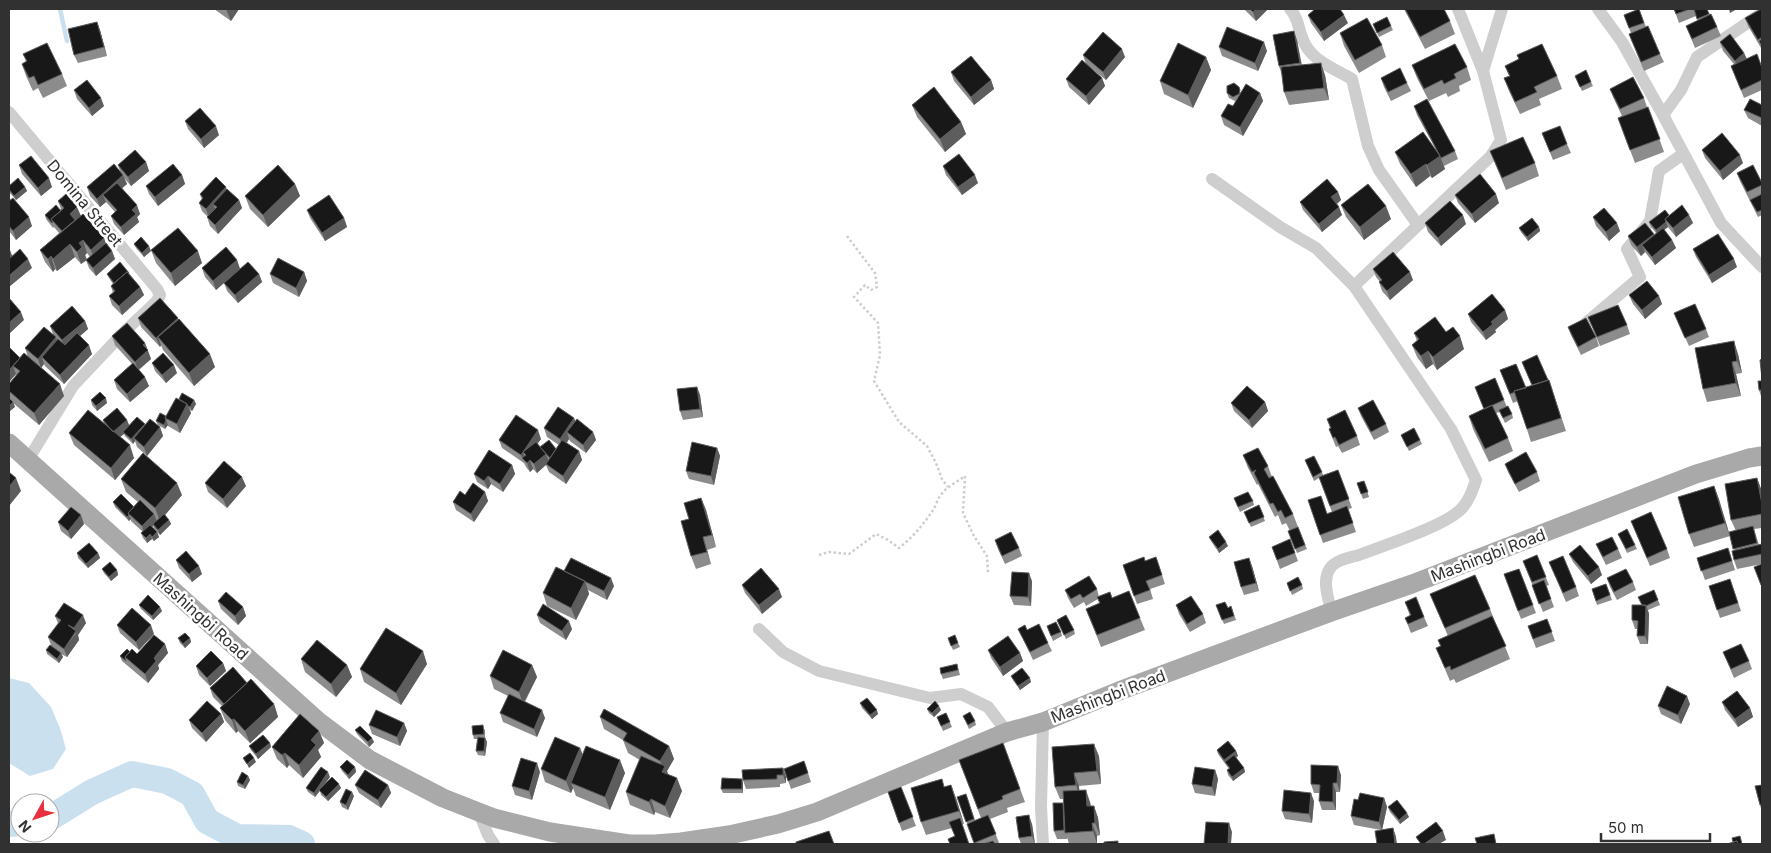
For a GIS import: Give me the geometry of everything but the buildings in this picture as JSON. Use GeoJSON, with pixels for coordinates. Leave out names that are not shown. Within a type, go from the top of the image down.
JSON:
{"type":"FeatureCollection","features":[{"type":"Feature","properties":{"kind":"main road","name":"Mashingbi Road"},"geometry":{"type":"LineString","coordinates":[[9,443],[318,721],[370,760],[443,798],[479,813],[550,832],[629,844],[655,844],[701,839],[778,824],[817,812],[1007,732],[1043,722],[1118,691],[1412,584],[1696,474],[1762,456]]}},
{"type":"Feature","properties":{"kind":"street"},"geometry":{"type":"LineString","coordinates":[[1290,9],[1296,14],[1302,39],[1314,58],[1352,79],[1368,146],[1379,170],[1418,225]]}},
{"type":"Feature","properties":{"kind":"street"},"geometry":{"type":"LineString","coordinates":[[1354,286],[1492,156],[1501,140],[1483,71],[1458,9]]}},
{"type":"Feature","properties":{"kind":"street"},"geometry":{"type":"LineString","coordinates":[[1483,71],[1502,9]]}},
{"type":"Feature","properties":{"kind":"street"},"geometry":{"type":"LineString","coordinates":[[1598,9],[1622,42],[1721,223],[1762,267]]}},
{"type":"Feature","properties":{"kind":"street"},"geometry":{"type":"LineString","coordinates":[[1663,115],[1680,90],[1697,57],[1762,12]]}},
{"type":"Feature","properties":{"kind":"street","name":"Domina Street"},"geometry":{"type":"LineString","coordinates":[[9,112],[157,289],[160,295],[158,301],[73,386],[28,460]]}},
{"type":"Feature","properties":{"kind":"street"},"geometry":{"type":"LineString","coordinates":[[1587,322],[1640,277],[1627,249],[1650,221],[1659,171],[1683,154]]}},
{"type":"Feature","properties":{"kind":"street"},"geometry":{"type":"LineString","coordinates":[[1212,179],[1280,226],[1316,248],[1354,286],[1451,429],[1476,480],[1472,494],[1462,508],[1446,520],[1396,542],[1332,565],[1328,572],[1326,584],[1331,612]]}},
{"type":"Feature","properties":{"kind":"street"},"geometry":{"type":"LineString","coordinates":[[759,629],[783,652],[818,671],[930,698],[961,694],[988,707],[1007,732]]}},
{"type":"Feature","properties":{"kind":"street"},"geometry":{"type":"LineString","coordinates":[[1043,722],[1041,807],[1043,844]]}},
{"type":"Feature","properties":{"kind":"street"},"geometry":{"type":"LineString","coordinates":[[479,813],[494,844]]}},
{"type":"Feature","properties":{"kind":"path"},"geometry":{"type":"LineString","coordinates":[[847,236],[875,273],[878,286],[871,290],[865,285],[854,297],[878,323],[880,355],[874,381],[899,422],[927,446],[942,480],[948,487]]}},
{"type":"Feature","properties":{"kind":"path"},"geometry":{"type":"LineString","coordinates":[[819,556],[829,552],[849,554],[876,534],[899,548],[908,542],[926,520],[948,487],[965,476],[963,513],[974,536],[987,556],[988,573]]}},
{"type":"Feature","properties":{"kind":"water"},"geometry":{"type":"Polygon","coordinates":[[[9,678],[29,683],[51,707],[66,749],[53,769],[30,776],[9,763],[9,678]]]}},
{"type":"Feature","properties":{"kind":"waterway"},"geometry":{"type":"LineString","coordinates":[[60,9],[67,41]]}},
{"type":"Feature","properties":{"kind":"waterway"},"geometry":{"type":"LineString","coordinates":[[60,812],[92,792],[132,774],[167,781],[192,794],[207,821],[237,837],[289,838],[302,844]]}}]}
